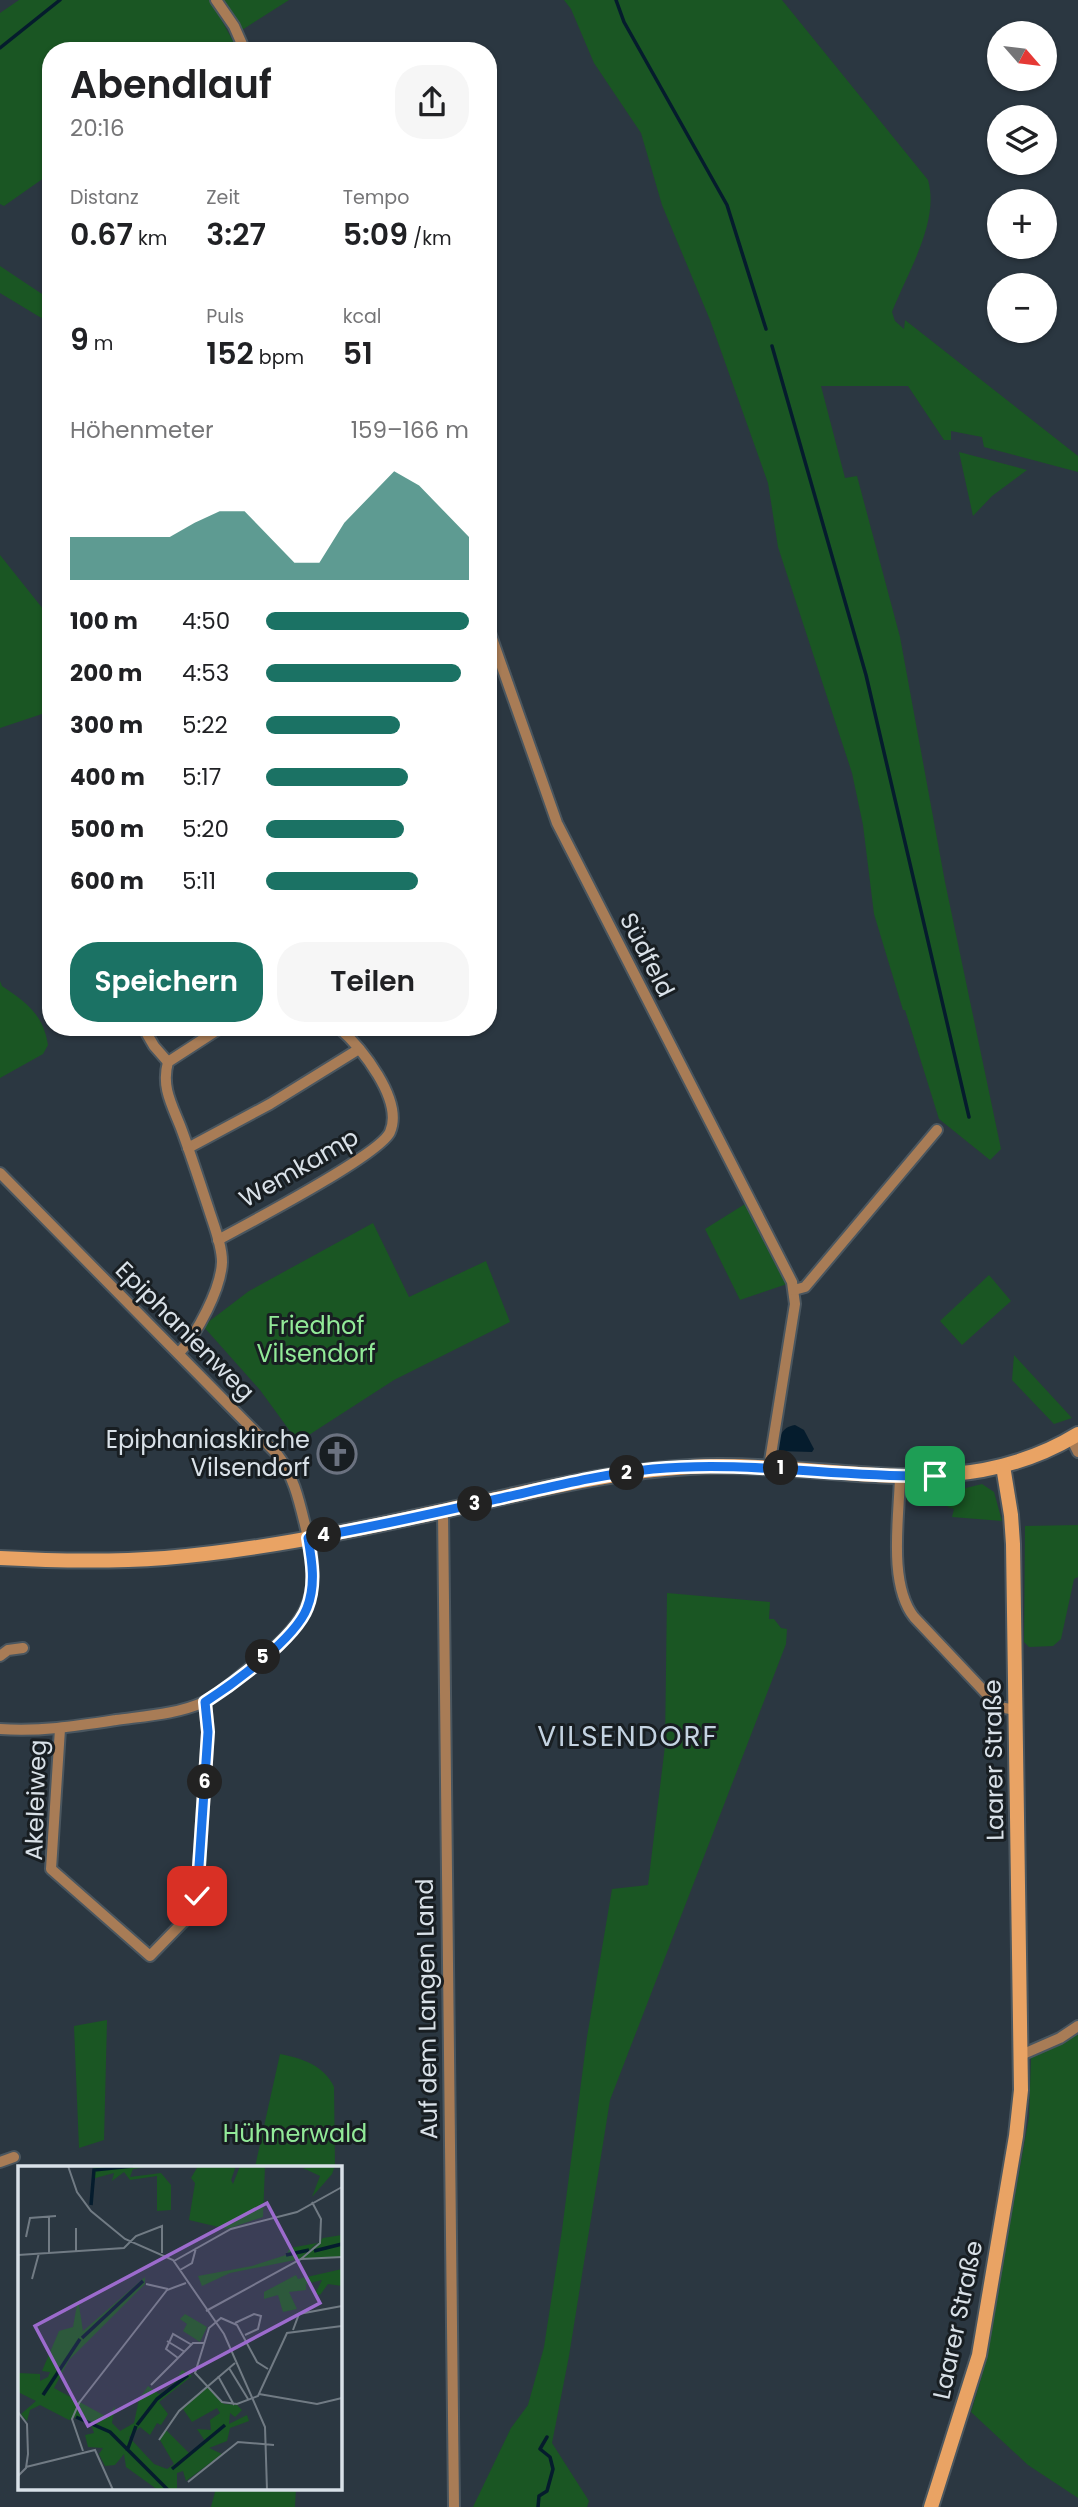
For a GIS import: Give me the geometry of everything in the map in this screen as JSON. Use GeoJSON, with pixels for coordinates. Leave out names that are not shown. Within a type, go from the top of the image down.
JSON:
{"type":"FeatureCollection","features":[{"type":"Feature","properties":{"kind":"main road"},"geometry":{"type":"LineString","coordinates":[[0,1558],[165,1558],[308,1538],[580,1480],[626,1473],[707,1466],[769,1467],[900,1477],[945,1476],[1031,1458],[1074,1436]]}},
{"type":"Feature","properties":{"kind":"main road","name":"Laarer Straße"},"geometry":{"type":"LineString","coordinates":[[931,2507],[979,2355],[1016,2136],[1021,2090],[1012,1528],[1003,1466]]}},
{"type":"Feature","properties":{"kind":"street"},"geometry":{"type":"LineString","coordinates":[[216,0],[234,26],[241,42]]}},
{"type":"Feature","properties":{"kind":"street","name":"Südfeld"},"geometry":{"type":"LineString","coordinates":[[497,653],[557,823],[794,1290]]}},
{"type":"Feature","properties":{"kind":"street"},"geometry":{"type":"LineString","coordinates":[[148,1036],[168,1062],[208,1036]]}},
{"type":"Feature","properties":{"kind":"street","name":"Wemkamp"},"geometry":{"type":"LineString","coordinates":[[218,1240],[382,1144],[390,1132],[393,1118],[380,1080],[347,1036]]}},
{"type":"Feature","properties":{"kind":"street"},"geometry":{"type":"LineString","coordinates":[[188,1148],[270,1104],[359,1049]]}},
{"type":"Feature","properties":{"kind":"street","name":"Wemkamp"},"geometry":{"type":"LineString","coordinates":[[168,1062],[164,1076],[165,1088],[188,1148],[222,1259],[220,1277],[200,1321],[179,1353]]}},
{"type":"Feature","properties":{"kind":"street"},"geometry":{"type":"LineString","coordinates":[[769,1467],[795,1304],[794,1290],[805,1287],[937,1130]]}},
{"type":"Feature","properties":{"kind":"street","name":"Epiphanienweg"},"geometry":{"type":"LineString","coordinates":[[0,1173],[285,1464],[295,1485],[308,1538],[313,1576],[308,1606],[300,1622],[269,1653],[205,1702]]}},
{"type":"Feature","properties":{"kind":"street"},"geometry":{"type":"LineString","coordinates":[[1074,1436],[1078,1452]]}},
{"type":"Feature","properties":{"kind":"street"},"geometry":{"type":"LineString","coordinates":[[900,1477],[898,1566],[906,1604],[914,1617],[999,1707],[1016,1710]]}},
{"type":"Feature","properties":{"kind":"street","name":"Auf dem Langen Land"},"geometry":{"type":"LineString","coordinates":[[443,1511],[454,2507]]}},
{"type":"Feature","properties":{"kind":"street"},"geometry":{"type":"LineString","coordinates":[[0,1656],[8,1650],[23,1648]]}},
{"type":"Feature","properties":{"kind":"street"},"geometry":{"type":"LineString","coordinates":[[0,1729],[60,1729],[170,1712],[205,1702]]}},
{"type":"Feature","properties":{"kind":"street","name":"Akeleiweg"},"geometry":{"type":"LineString","coordinates":[[60,1729],[51,1869],[150,1956],[186,1920],[197,1896],[208,1732],[205,1702]]}},
{"type":"Feature","properties":{"kind":"street"},"geometry":{"type":"LineString","coordinates":[[1021,2055],[1060,2038],[1078,2026]]}},
{"type":"Feature","properties":{"kind":"street"},"geometry":{"type":"LineString","coordinates":[[0,2162],[14,2157]]}},
{"type":"Feature","properties":{"kind":"green space"},"geometry":{"type":"Polygon","coordinates":[[[19,0],[289,0],[242,30],[231,13],[221,19],[233,42],[42,42],[42,179],[4,206],[0,204],[0,13],[19,0]]]}},
{"type":"Feature","properties":{"kind":"green space"},"geometry":{"type":"Polygon","coordinates":[[[564,0],[782,0],[928,180],[930,213],[920,247],[892,312],[895,321],[904,329],[905,320],[1078,456],[1078,472],[984,447],[982,437],[951,431],[951,440],[944,440],[908,386],[821,386],[845,478],[857,476],[900,637],[945,882],[1001,1149],[990,1160],[939,1119],[874,914],[863,825],[852,773],[778,547],[768,483],[710,320],[662,205],[641,133],[594,63],[571,9],[564,0]]]}},
{"type":"Feature","properties":{"kind":"green space"},"geometry":{"type":"Polygon","coordinates":[[[0,266],[42,294],[42,318],[0,293],[0,266]]]}},
{"type":"Feature","properties":{"kind":"green space"},"geometry":{"type":"Polygon","coordinates":[[[959,452],[1027,470],[992,496],[973,516],[959,452]]]}},
{"type":"Feature","properties":{"kind":"green space"},"geometry":{"type":"Polygon","coordinates":[[[0,555],[42,608],[42,714],[0,728],[0,555]]]}},
{"type":"Feature","properties":{"kind":"green space"},"geometry":{"type":"Polygon","coordinates":[[[0,981],[2,986],[38,1017],[42,1025],[42,1036],[46,1036],[48,1045],[43,1054],[0,1078],[0,981]]]}},
{"type":"Feature","properties":{"kind":"green space"},"geometry":{"type":"Polygon","coordinates":[[[745,1204],[787,1284],[740,1300],[705,1229],[745,1204]]]}},
{"type":"Feature","properties":{"kind":"green space","name":"Friedhof Vilsendorf"},"geometry":{"type":"Polygon","coordinates":[[[373,1223],[409,1297],[486,1261],[510,1322],[394,1380],[298,1442],[260,1390],[203,1326],[249,1291],[373,1223]]]}},
{"type":"Feature","properties":{"kind":"green space"},"geometry":{"type":"Polygon","coordinates":[[[989,1275],[1011,1301],[962,1345],[940,1321],[989,1275]]]}},
{"type":"Feature","properties":{"kind":"green space"},"geometry":{"type":"Polygon","coordinates":[[[1014,1355],[1072,1418],[1054,1424],[1012,1380],[1014,1355]]]}},
{"type":"Feature","properties":{"kind":"green space"},"geometry":{"type":"Polygon","coordinates":[[[982,1484],[994,1492],[1002,1521],[952,1517],[954,1509],[947,1507],[966,1488],[982,1484]]]}},
{"type":"Feature","properties":{"kind":"green space"},"geometry":{"type":"Polygon","coordinates":[[[1078,1525],[1078,1577],[1074,1579],[1061,1639],[1053,1646],[1029,1647],[1024,1642],[1025,1526],[1078,1525]]]}},
{"type":"Feature","properties":{"kind":"green space"},"geometry":{"type":"Polygon","coordinates":[[[667,1593],[770,1602],[769,1619],[774,1619],[781,1628],[787,1629],[786,1644],[610,2100],[569,2356],[552,2443],[589,2501],[587,2507],[473,2507],[511,2428],[528,2405],[544,2347],[587,2037],[612,1889],[648,1885],[665,1746],[667,1593]]]}},
{"type":"Feature","properties":{"kind":"green space"},"geometry":{"type":"Polygon","coordinates":[[[107,2020],[104,2140],[79,2148],[74,2026],[107,2020]]]}},
{"type":"Feature","properties":{"kind":"green space"},"geometry":{"type":"Polygon","coordinates":[[[1078,2031],[1078,2498],[1028,2465],[971,2412],[983,2372],[1029,2117],[1031,2058],[1078,2031]]]}},
{"type":"Feature","properties":{"kind":"green space","name":"Hühnerwald"},"geometry":{"type":"Polygon","coordinates":[[[280,2054],[304,2060],[324,2073],[334,2087],[335,2166],[255,2166],[280,2054]]]}},
{"type":"Feature","properties":{"kind":"green space"},"geometry":{"type":"Polygon","coordinates":[[[215,2490],[296,2490],[295,2507],[211,2507],[215,2490]]]}},
{"type":"Feature","properties":{"kind":"water"},"geometry":{"type":"Polygon","coordinates":[[[795,1425],[804,1430],[814,1449],[812,1452],[778,1451],[781,1434],[786,1428],[795,1425]]]}},
{"type":"Feature","properties":{"kind":"waterway"},"geometry":{"type":"LineString","coordinates":[[0,48],[60,0]]}},
{"type":"Feature","properties":{"kind":"waterway"},"geometry":{"type":"LineString","coordinates":[[616,0],[624,22],[727,205],[766,329]]}},
{"type":"Feature","properties":{"kind":"waterway"},"geometry":{"type":"LineString","coordinates":[[772,346],[866,675],[969,1117]]}},
{"type":"Feature","properties":{"kind":"waterway"},"geometry":{"type":"LineString","coordinates":[[538,2507],[539,2496],[547,2491],[553,2469],[550,2457],[540,2449],[547,2437]]}},
{"type":"Feature","properties":{"kind":"place","name":"Epiphaniaskirche Vilsendorf"},"geometry":{"type":"Point","coordinates":[337,1454]}},
{"type":"Feature","properties":{"kind":"district","name":"VILSENDORF"},"geometry":{"type":"Point","coordinates":[628,1736]}},
{"type":"Feature","properties":{"kind":"route"},"geometry":{"type":"LineString","coordinates":[[197,1896],[208,1732],[205,1702],[269,1653],[300,1622],[312,1589],[308,1538],[423,1516],[580,1480],[653,1469],[741,1466],[900,1477],[935,1476]]}}]}
